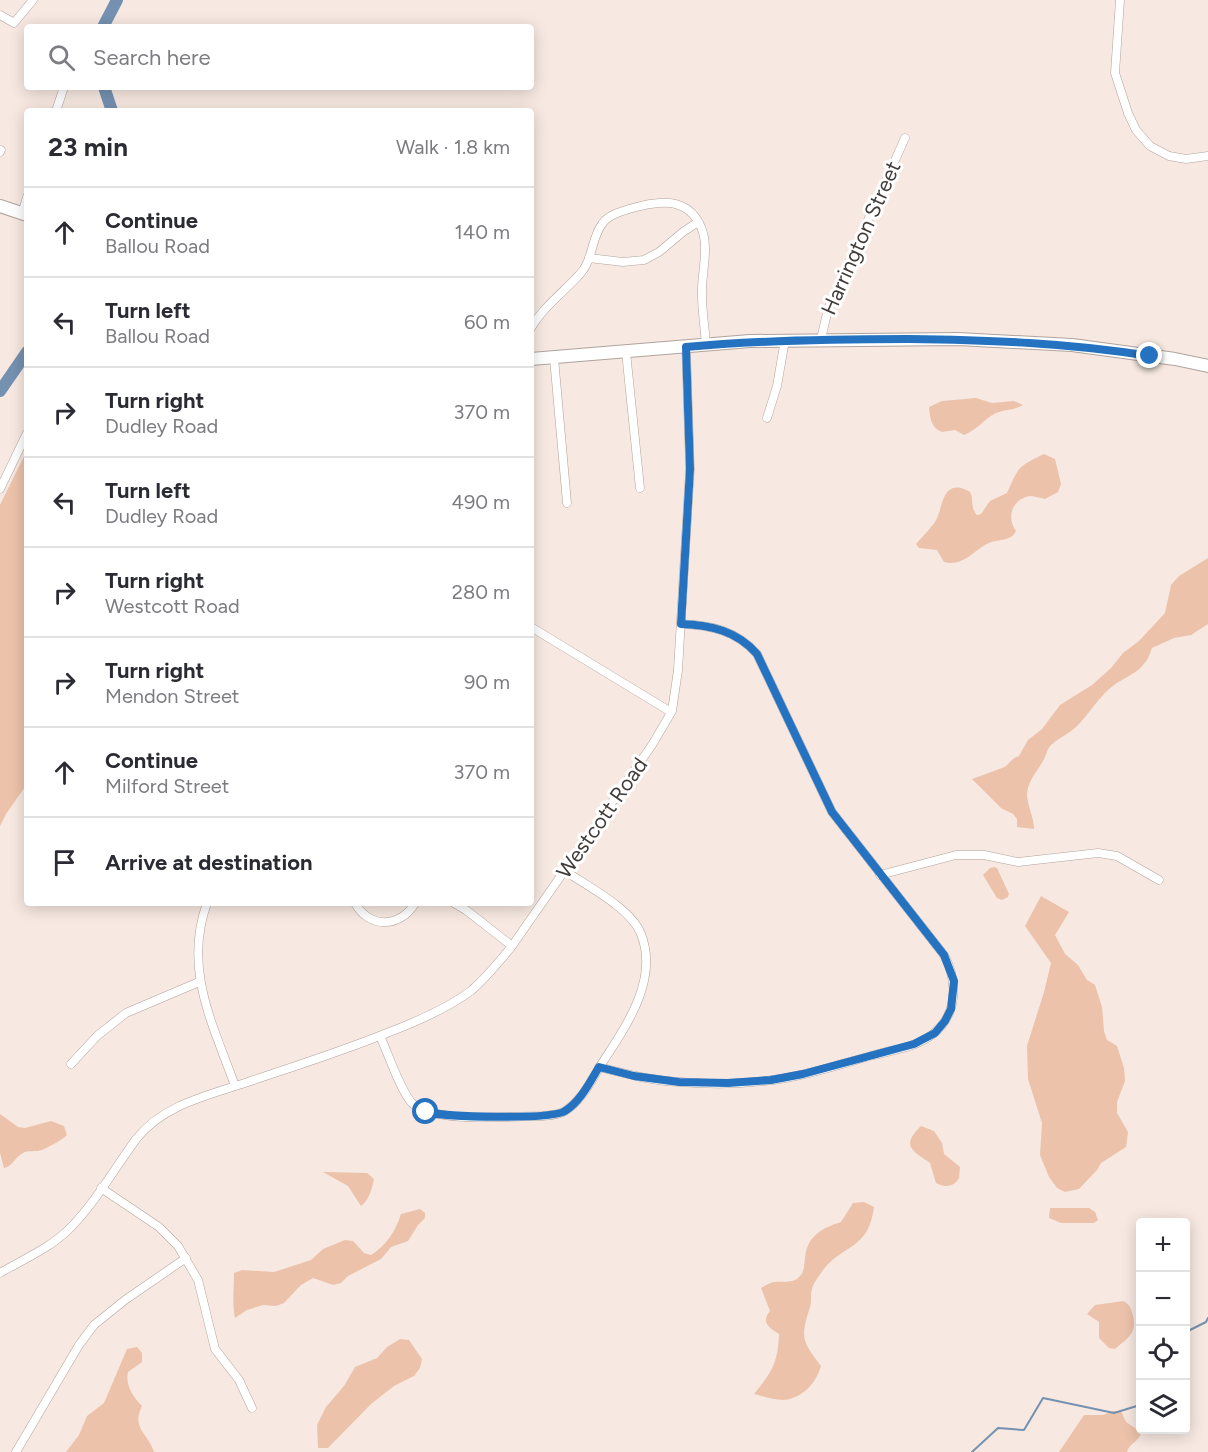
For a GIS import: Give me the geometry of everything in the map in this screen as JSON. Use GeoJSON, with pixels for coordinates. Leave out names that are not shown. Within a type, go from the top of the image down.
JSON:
{"type":"FeatureCollection","features":[{"type":"Feature","properties":{"kind":"main road"},"geometry":{"type":"LineString","coordinates":[[0,206],[24,214]]}},
{"type":"Feature","properties":{"kind":"main road"},"geometry":{"type":"LineString","coordinates":[[534,359],[782,340],[969,339],[1052,343],[1125,351],[1208,366]]}},
{"type":"Feature","properties":{"kind":"street"},"geometry":{"type":"LineString","coordinates":[[0,15],[12,23],[16,22],[33,0]]}},
{"type":"Feature","properties":{"kind":"street"},"geometry":{"type":"LineString","coordinates":[[1120,0],[1115,73],[1136,130],[1150,146],[1169,156],[1186,159],[1208,156]]}},
{"type":"Feature","properties":{"kind":"street"},"geometry":{"type":"LineString","coordinates":[[57,108],[62,90]]}},
{"type":"Feature","properties":{"kind":"street","name":"Harrington Street"},"geometry":{"type":"LineString","coordinates":[[820,339],[828,309],[905,138]]}},
{"type":"Feature","properties":{"kind":"street"},"geometry":{"type":"LineString","coordinates":[[534,324],[548,306],[581,273],[602,222],[624,211],[652,202],[669,202],[687,210],[698,222],[705,244],[702,295],[706,345]]}},
{"type":"Feature","properties":{"kind":"street"},"geometry":{"type":"LineString","coordinates":[[589,258],[623,262],[644,260],[659,252],[682,232],[698,222]]}},
{"type":"Feature","properties":{"kind":"street"},"geometry":{"type":"LineString","coordinates":[[768,418],[777,386],[782,340]]}},
{"type":"Feature","properties":{"kind":"street","name":"Westcott Road"},"geometry":{"type":"LineString","coordinates":[[0,1273],[67,1231],[154,1119],[190,1101],[380,1036],[455,1002],[492,971],[512,946],[652,745],[671,712],[675,697],[681,624],[690,469],[686,347]]}},
{"type":"Feature","properties":{"kind":"street"},"geometry":{"type":"LineString","coordinates":[[626,352],[640,488]]}},
{"type":"Feature","properties":{"kind":"street"},"geometry":{"type":"LineString","coordinates":[[554,358],[567,503]]}},
{"type":"Feature","properties":{"kind":"street"},"geometry":{"type":"LineString","coordinates":[[0,489],[24,439]]}},
{"type":"Feature","properties":{"kind":"street"},"geometry":{"type":"LineString","coordinates":[[599,1067],[634,1076],[679,1082],[728,1083],[771,1080],[906,1047],[928,1038],[940,1028],[951,1009],[954,988],[952,974],[944,955],[832,812],[757,654],[745,642],[726,631],[681,624]]}},
{"type":"Feature","properties":{"kind":"street"},"geometry":{"type":"LineString","coordinates":[[534,629],[671,712]]}},
{"type":"Feature","properties":{"kind":"street"},"geometry":{"type":"LineString","coordinates":[[880,875],[956,855],[984,855],[1018,862],[1098,853],[1117,856],[1159,880]]}},
{"type":"Feature","properties":{"kind":"street"},"geometry":{"type":"LineString","coordinates":[[380,1036],[411,1102],[426,1112],[446,1116],[543,1116],[563,1113],[584,1092],[637,1004],[644,977],[645,947],[640,931],[632,920],[614,904],[565,871]]}},
{"type":"Feature","properties":{"kind":"street"},"geometry":{"type":"LineString","coordinates":[[206,906],[200,927],[197,953],[200,982],[235,1086]]}},
{"type":"Feature","properties":{"kind":"street"},"geometry":{"type":"LineString","coordinates":[[357,906],[365,916],[379,923],[386,923],[400,919],[413,906]]}},
{"type":"Feature","properties":{"kind":"street"},"geometry":{"type":"LineString","coordinates":[[459,906],[512,946]]}},
{"type":"Feature","properties":{"kind":"street"},"geometry":{"type":"LineString","coordinates":[[71,1064],[97,1036],[126,1013],[200,982]]}},
{"type":"Feature","properties":{"kind":"street"},"geometry":{"type":"LineString","coordinates":[[101,1188],[159,1227],[178,1246],[198,1280],[215,1349],[245,1391],[252,1408]]}},
{"type":"Feature","properties":{"kind":"street"},"geometry":{"type":"LineString","coordinates":[[16,1452],[79,1345],[94,1325],[125,1300],[186,1258]]}},
{"type":"Feature","properties":{"kind":"shaded area"},"geometry":{"type":"Polygon","coordinates":[[[976,398],[992,403],[1014,401],[1023,405],[996,413],[964,435],[955,430],[942,432],[933,425],[929,407],[942,401],[976,398]]]}},
{"type":"Feature","properties":{"kind":"shaded area"},"geometry":{"type":"Polygon","coordinates":[[[1044,454],[1055,459],[1061,484],[1058,492],[1045,499],[1030,496],[1019,501],[1012,509],[1011,520],[1016,531],[1013,535],[1007,539],[991,542],[967,558],[951,563],[944,562],[937,550],[919,548],[916,544],[935,522],[946,494],[950,490],[961,488],[969,491],[975,512],[977,515],[981,514],[990,501],[1007,493],[1020,469],[1044,454]]]}},
{"type":"Feature","properties":{"kind":"shaded area"},"geometry":{"type":"Polygon","coordinates":[[[24,456],[24,788],[0,826],[0,505],[24,456]]]}},
{"type":"Feature","properties":{"kind":"shaded area"},"geometry":{"type":"Polygon","coordinates":[[[1208,558],[1208,624],[1191,635],[1174,638],[1152,648],[1142,667],[1109,689],[1077,726],[1048,748],[1031,780],[1027,794],[1034,829],[1017,827],[1017,819],[1013,814],[1001,808],[972,779],[1004,767],[1019,756],[1028,740],[1042,729],[1060,705],[1092,685],[1165,613],[1171,585],[1179,576],[1208,558]]]}},
{"type":"Feature","properties":{"kind":"shaded area"},"geometry":{"type":"Polygon","coordinates":[[[994,867],[997,868],[1009,894],[1002,900],[997,898],[983,875],[994,867]]]}},
{"type":"Feature","properties":{"kind":"shaded area"},"geometry":{"type":"Polygon","coordinates":[[[1041,896],[1069,912],[1055,935],[1065,954],[1078,965],[1087,980],[1095,985],[1102,1007],[1107,1040],[1117,1046],[1124,1068],[1125,1081],[1117,1102],[1117,1113],[1128,1132],[1126,1147],[1101,1163],[1079,1189],[1065,1192],[1057,1188],[1049,1177],[1040,1155],[1042,1123],[1028,1079],[1027,1046],[1051,963],[1025,926],[1041,896]]]}},
{"type":"Feature","properties":{"kind":"shaded area"},"geometry":{"type":"Polygon","coordinates":[[[0,1114],[18,1127],[25,1128],[51,1121],[64,1126],[67,1135],[42,1150],[23,1153],[4,1168],[0,1153],[0,1114]]]}},
{"type":"Feature","properties":{"kind":"shaded area"},"geometry":{"type":"Polygon","coordinates":[[[921,1126],[934,1131],[942,1143],[944,1154],[960,1167],[959,1178],[952,1185],[943,1186],[936,1183],[930,1163],[911,1148],[911,1139],[921,1126]]]}},
{"type":"Feature","properties":{"kind":"shaded area"},"geometry":{"type":"Polygon","coordinates":[[[323,1172],[367,1173],[374,1179],[364,1204],[361,1206],[348,1186],[323,1172]]]}},
{"type":"Feature","properties":{"kind":"shaded area"},"geometry":{"type":"Polygon","coordinates":[[[864,1202],[874,1207],[866,1232],[853,1246],[829,1263],[813,1285],[804,1333],[810,1350],[821,1366],[819,1373],[802,1394],[790,1399],[783,1400],[754,1394],[773,1367],[779,1334],[767,1324],[766,1318],[770,1311],[761,1288],[774,1282],[797,1279],[803,1272],[806,1250],[812,1239],[822,1230],[841,1222],[853,1203],[864,1202]]]}},
{"type":"Feature","properties":{"kind":"shaded area"},"geometry":{"type":"Polygon","coordinates":[[[1050,1208],[1089,1208],[1095,1212],[1098,1220],[1094,1223],[1061,1223],[1049,1218],[1050,1208]]]}},
{"type":"Feature","properties":{"kind":"shaded area"},"geometry":{"type":"Polygon","coordinates":[[[420,1209],[425,1213],[425,1218],[408,1241],[391,1247],[381,1259],[348,1276],[341,1283],[333,1285],[313,1278],[301,1285],[284,1303],[276,1306],[263,1305],[247,1310],[235,1318],[234,1273],[242,1270],[274,1272],[311,1260],[323,1249],[345,1240],[353,1241],[364,1253],[371,1255],[390,1237],[401,1214],[420,1209]]]}},
{"type":"Feature","properties":{"kind":"shaded area"},"geometry":{"type":"Polygon","coordinates":[[[1123,1301],[1131,1310],[1134,1319],[1133,1330],[1129,1337],[1115,1349],[1109,1348],[1099,1338],[1099,1322],[1087,1314],[1095,1305],[1123,1301]]]}},
{"type":"Feature","properties":{"kind":"shaded area"},"geometry":{"type":"Polygon","coordinates":[[[400,1339],[409,1340],[422,1359],[420,1368],[414,1376],[394,1386],[371,1404],[328,1448],[318,1448],[317,1425],[326,1407],[344,1386],[355,1367],[377,1358],[387,1347],[400,1339]]]}},
{"type":"Feature","properties":{"kind":"shaded area"},"geometry":{"type":"Polygon","coordinates":[[[137,1347],[142,1353],[142,1362],[128,1372],[127,1377],[133,1395],[142,1406],[139,1425],[154,1452],[66,1452],[79,1435],[87,1416],[104,1403],[127,1349],[137,1347]]]}},
{"type":"Feature","properties":{"kind":"shaded area"},"geometry":{"type":"Polygon","coordinates":[[[1121,1411],[1126,1422],[1136,1429],[1136,1434],[1140,1434],[1127,1452],[1059,1452],[1084,1415],[1103,1415],[1121,1411]]]}},
{"type":"Feature","properties":{"kind":"waterway"},"geometry":{"type":"LineString","coordinates":[[105,24],[117,0]]}},
{"type":"Feature","properties":{"kind":"waterway"},"geometry":{"type":"LineString","coordinates":[[105,90],[111,108]]}},
{"type":"Feature","properties":{"kind":"waterway"},"geometry":{"type":"LineString","coordinates":[[0,391],[24,356]]}},
{"type":"Feature","properties":{"kind":"waterway"},"geometry":{"type":"LineString","coordinates":[[1190,1330],[1206,1322],[1208,1318]]}},
{"type":"Feature","properties":{"kind":"waterway"},"geometry":{"type":"LineString","coordinates":[[972,1452],[998,1428],[1024,1430],[1043,1398],[1114,1413],[1136,1406]]}},
{"type":"Feature","properties":{"kind":"route"},"geometry":{"type":"LineString","coordinates":[[426,1112],[446,1116],[556,1115],[563,1113],[584,1092],[599,1067],[634,1076],[679,1082],[728,1083],[788,1077],[906,1047],[921,1041],[940,1028],[951,1009],[954,981],[944,955],[832,812],[757,654],[745,642],[726,631],[681,624],[690,469],[686,347],[779,340],[958,339],[1072,345],[1150,356]]}}]}
